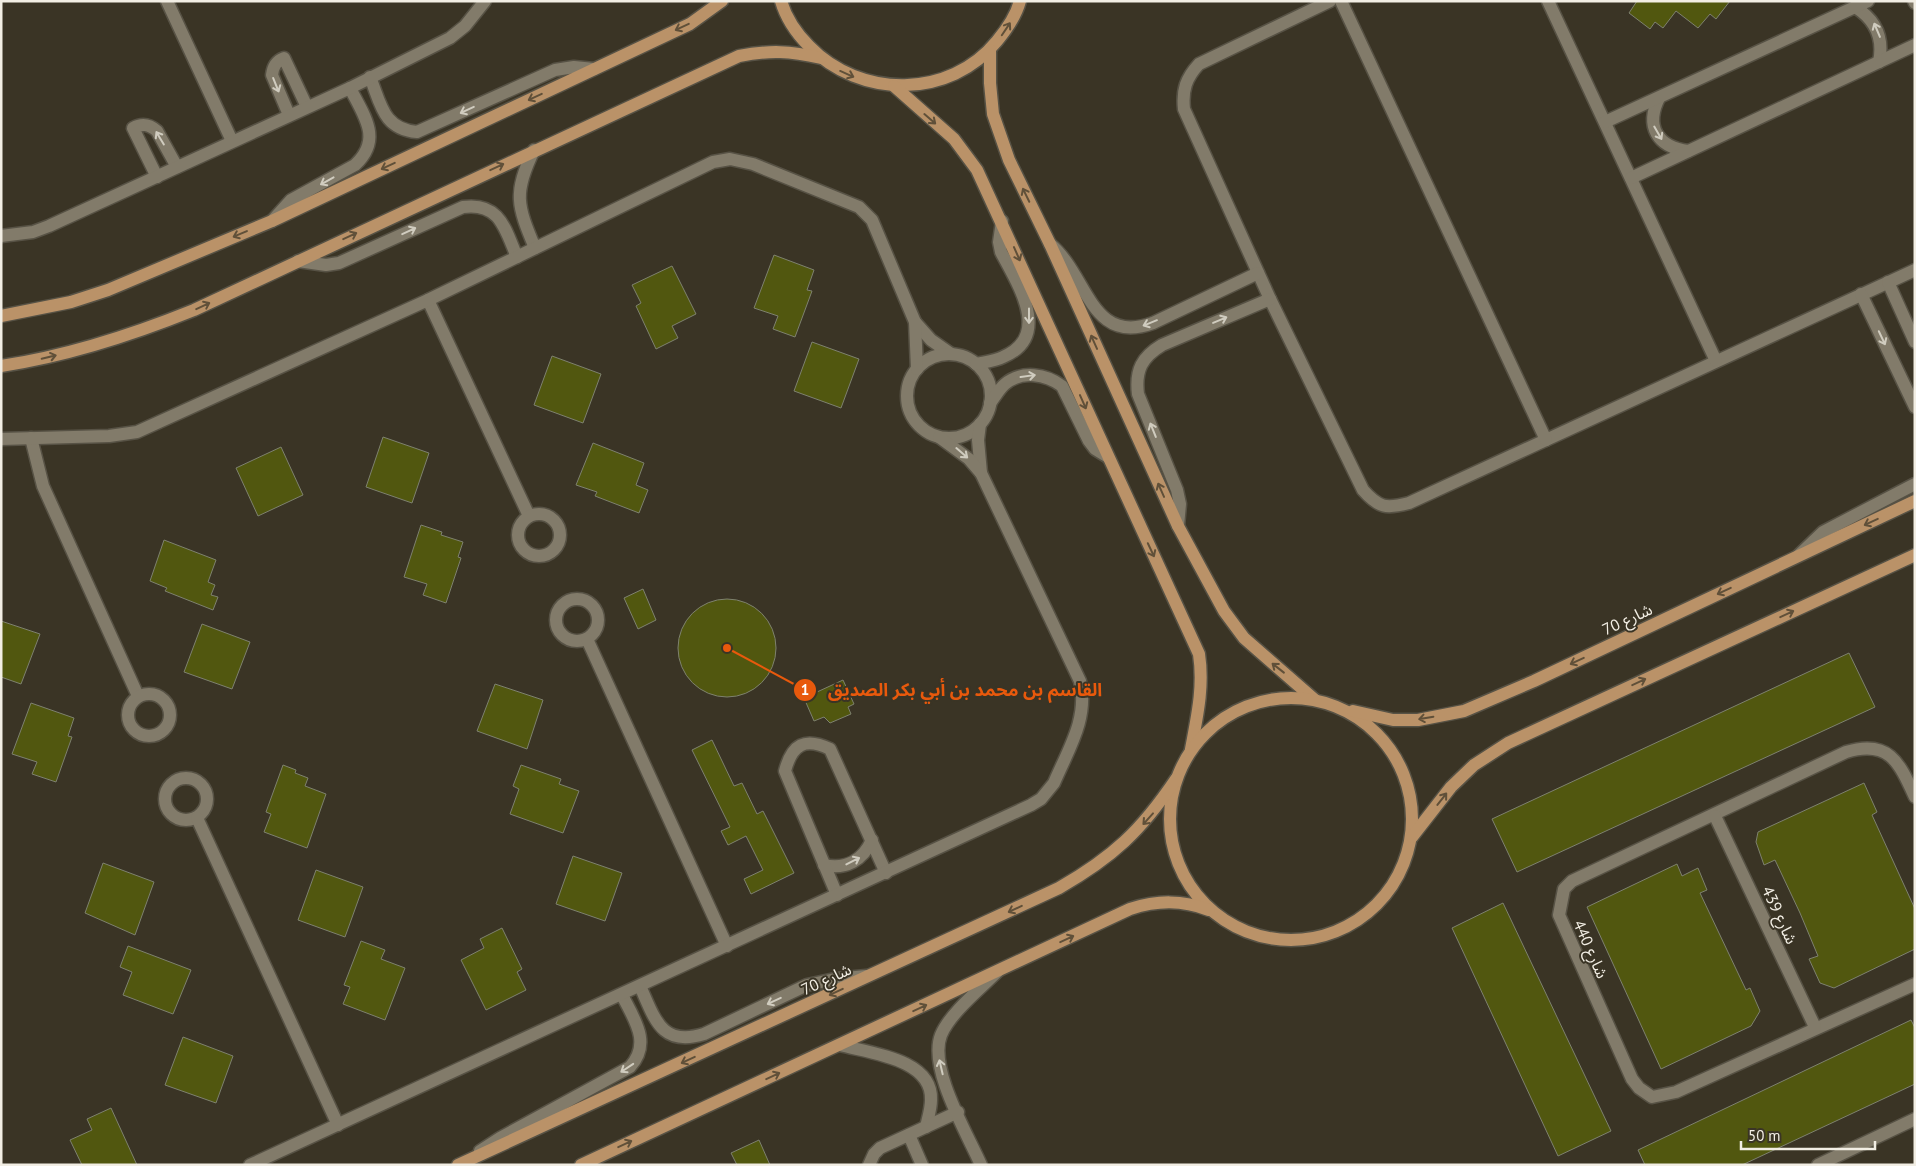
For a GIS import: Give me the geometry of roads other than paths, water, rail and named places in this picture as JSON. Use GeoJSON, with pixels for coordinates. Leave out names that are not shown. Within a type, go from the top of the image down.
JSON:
{"type":"FeatureCollection","features":[{"type":"Feature","properties":{"kind":"main road"},"geometry":{"type":"LineString","coordinates":[[1,316],[34,311],[108,290],[272,220],[690,24],[722,1]]}},
{"type":"Feature","properties":{"kind":"main road"},"geometry":{"type":"LineString","coordinates":[[781,1],[798,35],[821,58],[843,72],[860,79],[894,86],[915,86],[936,81],[974,63],[990,50],[1006,29],[1020,1]]}},
{"type":"Feature","properties":{"kind":"main road"},"geometry":{"type":"LineString","coordinates":[[1,366],[54,356],[160,324],[739,56],[766,50],[793,52],[821,58]]}},
{"type":"Feature","properties":{"kind":"main road"},"geometry":{"type":"LineString","coordinates":[[990,50],[993,114],[1009,160],[1050,244],[1178,526],[1224,611],[1244,638],[1315,700]]}},
{"type":"Feature","properties":{"kind":"main road"},"geometry":{"type":"LineString","coordinates":[[894,86],[954,139],[977,170],[1199,654],[1202,675],[1200,698],[1190,750],[1176,779],[1170,808],[1173,846],[1178,864],[1192,889],[1211,911]]}},
{"type":"Feature","properties":{"kind":"main road","name":"شارع 70"},"geometry":{"type":"LineString","coordinates":[[1342,708],[1393,720],[1418,720],[1464,711],[1542,677],[1915,501]]}},
{"type":"Feature","properties":{"kind":"main road"},"geometry":{"type":"LineString","coordinates":[[1412,837],[1457,782],[1474,765],[1508,743],[1915,555]]}},
{"type":"Feature","properties":{"kind":"main road"},"geometry":{"type":"LineString","coordinates":[[581,1165],[840,1046],[1130,909],[1146,904],[1179,902],[1211,911],[1243,930],[1260,936],[1297,940],[1333,933],[1366,915],[1385,895],[1401,872],[1412,837],[1412,798],[1399,761],[1375,730],[1342,708],[1315,700],[1280,698],[1245,706],[1214,724],[1190,750]]}},
{"type":"Feature","properties":{"kind":"main road","name":"شارع 70"},"geometry":{"type":"LineString","coordinates":[[460,1164],[1059,888],[1095,868],[1132,837],[1153,813],[1176,779]]}},
{"type":"Feature","properties":{"kind":"street"},"geometry":{"type":"LineString","coordinates":[[167,1],[232,141]]}},
{"type":"Feature","properties":{"kind":"street"},"geometry":{"type":"LineString","coordinates":[[1,236],[33,232],[49,226],[350,88],[450,38],[465,26],[485,1]]}},
{"type":"Feature","properties":{"kind":"street"},"geometry":{"type":"LineString","coordinates":[[1330,1],[1204,60],[1190,73],[1185,84],[1184,109],[1270,299],[1362,490],[1374,503],[1391,508],[1409,503],[1915,270]]}},
{"type":"Feature","properties":{"kind":"street"},"geometry":{"type":"LineString","coordinates":[[1341,1],[1546,440]]}},
{"type":"Feature","properties":{"kind":"street"},"geometry":{"type":"LineString","coordinates":[[1548,1],[1716,361]]}},
{"type":"Feature","properties":{"kind":"street"},"geometry":{"type":"LineString","coordinates":[[1605,122],[1868,1]]}},
{"type":"Feature","properties":{"kind":"street"},"geometry":{"type":"LineString","coordinates":[[1855,7],[1864,13],[1878,30],[1881,41],[1878,62]]}},
{"type":"Feature","properties":{"kind":"street"},"geometry":{"type":"LineString","coordinates":[[1631,178],[1915,45]]}},
{"type":"Feature","properties":{"kind":"street"},"geometry":{"type":"LineString","coordinates":[[289,115],[272,75],[273,69],[279,60],[284,58],[307,107]]}},
{"type":"Feature","properties":{"kind":"street"},"geometry":{"type":"LineString","coordinates":[[370,77],[384,113],[392,124],[404,131],[417,132],[555,70],[574,67],[594,68]]}},
{"type":"Feature","properties":{"kind":"street"},"geometry":{"type":"LineString","coordinates":[[272,220],[291,200],[355,165],[363,157],[368,146],[370,134],[368,123],[350,88]]}},
{"type":"Feature","properties":{"kind":"street"},"geometry":{"type":"LineString","coordinates":[[1659,98],[1653,109],[1652,122],[1656,134],[1676,150],[1688,151]]}},
{"type":"Feature","properties":{"kind":"street"},"geometry":{"type":"LineString","coordinates":[[157,176],[133,128],[146,124],[157,131],[177,167]]}},
{"type":"Feature","properties":{"kind":"street"},"geometry":{"type":"LineString","coordinates":[[534,150],[520,185],[519,202],[522,218],[535,248]]}},
{"type":"Feature","properties":{"kind":"street"},"geometry":{"type":"LineString","coordinates":[[1,439],[109,436],[136,432],[428,300],[713,162],[730,159],[753,164],[859,207],[872,220],[915,322],[917,369]]}},
{"type":"Feature","properties":{"kind":"street"},"geometry":{"type":"LineString","coordinates":[[298,261],[326,265],[339,263],[463,207],[476,205],[494,212],[517,257]]}},
{"type":"Feature","properties":{"kind":"street"},"geometry":{"type":"LineString","coordinates":[[976,364],[1004,357],[1014,351],[1027,331],[1030,319],[1028,307],[1001,252],[999,242],[1002,221]]}},
{"type":"Feature","properties":{"kind":"street"},"geometry":{"type":"LineString","coordinates":[[1050,244],[1069,264],[1099,315],[1111,324],[1125,328],[1139,328],[1153,323],[1258,273]]}},
{"type":"Feature","properties":{"kind":"street"},"geometry":{"type":"LineString","coordinates":[[1888,282],[1915,342]]}},
{"type":"Feature","properties":{"kind":"street"},"geometry":{"type":"LineString","coordinates":[[1861,294],[1915,407]]}},
{"type":"Feature","properties":{"kind":"street"},"geometry":{"type":"LineString","coordinates":[[1178,526],[1180,504],[1177,490],[1138,394],[1136,379],[1140,364],[1149,353],[1162,345],[1270,299]]}},
{"type":"Feature","properties":{"kind":"street"},"geometry":{"type":"LineString","coordinates":[[428,300],[529,516]]}},
{"type":"Feature","properties":{"kind":"street"},"geometry":{"type":"LineString","coordinates":[[915,322],[932,340],[951,354]]}},
{"type":"Feature","properties":{"kind":"street"},"geometry":{"type":"LineString","coordinates":[[250,1165],[886,873],[1041,799],[1054,783],[1081,720],[1083,700],[1080,681],[981,473],[969,459],[939,436],[918,424],[908,403],[911,380],[917,369],[927,361],[938,356],[951,354],[976,364],[989,382],[990,403],[987,414],[980,424],[961,436],[939,436]]}},
{"type":"Feature","properties":{"kind":"street"},"geometry":{"type":"LineString","coordinates":[[990,403],[1004,384],[1013,379],[1033,374],[1054,380],[1062,386],[1088,441],[1095,449],[1108,458]]}},
{"type":"Feature","properties":{"kind":"street"},"geometry":{"type":"LineString","coordinates":[[980,424],[978,440],[981,473]]}},
{"type":"Feature","properties":{"kind":"street"},"geometry":{"type":"LineString","coordinates":[[31,438],[43,486],[138,696]]}},
{"type":"Feature","properties":{"kind":"street"},"geometry":{"type":"LineString","coordinates":[[1799,555],[1823,532],[1915,484]]}},
{"type":"Feature","properties":{"kind":"street"},"geometry":{"type":"LineString","coordinates":[[587,639],[728,946]]}},
{"type":"Feature","properties":{"kind":"street"},"geometry":{"type":"LineString","coordinates":[[837,895],[785,771],[789,755],[802,744],[817,742],[830,749],[886,873]]}},
{"type":"Feature","properties":{"kind":"street","name":"شارع 440"},"geometry":{"type":"LineString","coordinates":[[1915,797],[1903,771],[1890,755],[1877,748],[1862,747],[1846,752],[1715,816],[1572,881],[1564,889],[1558,915],[1632,1079],[1639,1088],[1652,1097],[1663,1096],[1915,984]]}},
{"type":"Feature","properties":{"kind":"street","name":"شارع 439"},"geometry":{"type":"LineString","coordinates":[[1715,816],[1815,1027]]}},
{"type":"Feature","properties":{"kind":"street"},"geometry":{"type":"LineString","coordinates":[[197,818],[338,1125]]}},
{"type":"Feature","properties":{"kind":"street"},"geometry":{"type":"LineString","coordinates":[[824,865],[839,867],[854,862],[868,849],[872,840]]}},
{"type":"Feature","properties":{"kind":"street"},"geometry":{"type":"LineString","coordinates":[[982,1165],[941,1072],[938,1053],[942,1034],[956,1014],[998,971]]}},
{"type":"Feature","properties":{"kind":"street"},"geometry":{"type":"LineString","coordinates":[[640,986],[657,1024],[671,1035],[688,1039],[704,1034],[807,985],[835,979],[871,976]]}},
{"type":"Feature","properties":{"kind":"street"},"geometry":{"type":"LineString","coordinates":[[460,1164],[500,1138],[630,1067],[641,1049],[641,1034],[622,995]]}},
{"type":"Feature","properties":{"kind":"street"},"geometry":{"type":"LineString","coordinates":[[840,1046],[891,1058],[919,1071],[929,1087],[932,1099],[926,1127]]}},
{"type":"Feature","properties":{"kind":"street"},"geometry":{"type":"LineString","coordinates":[[869,1165],[874,1154],[880,1148],[958,1112]]}},
{"type":"Feature","properties":{"kind":"street"},"geometry":{"type":"LineString","coordinates":[[1818,1165],[1915,1119]]}},
{"type":"Feature","properties":{"kind":"street"},"geometry":{"type":"LineString","coordinates":[[909,1135],[922,1165]]}},
{"type":"Feature","properties":{"kind":"place","name":"القاسم بن محمد بن أبي بكر الصديق"},"geometry":{"type":"Point","coordinates":[727,648]}}]}
